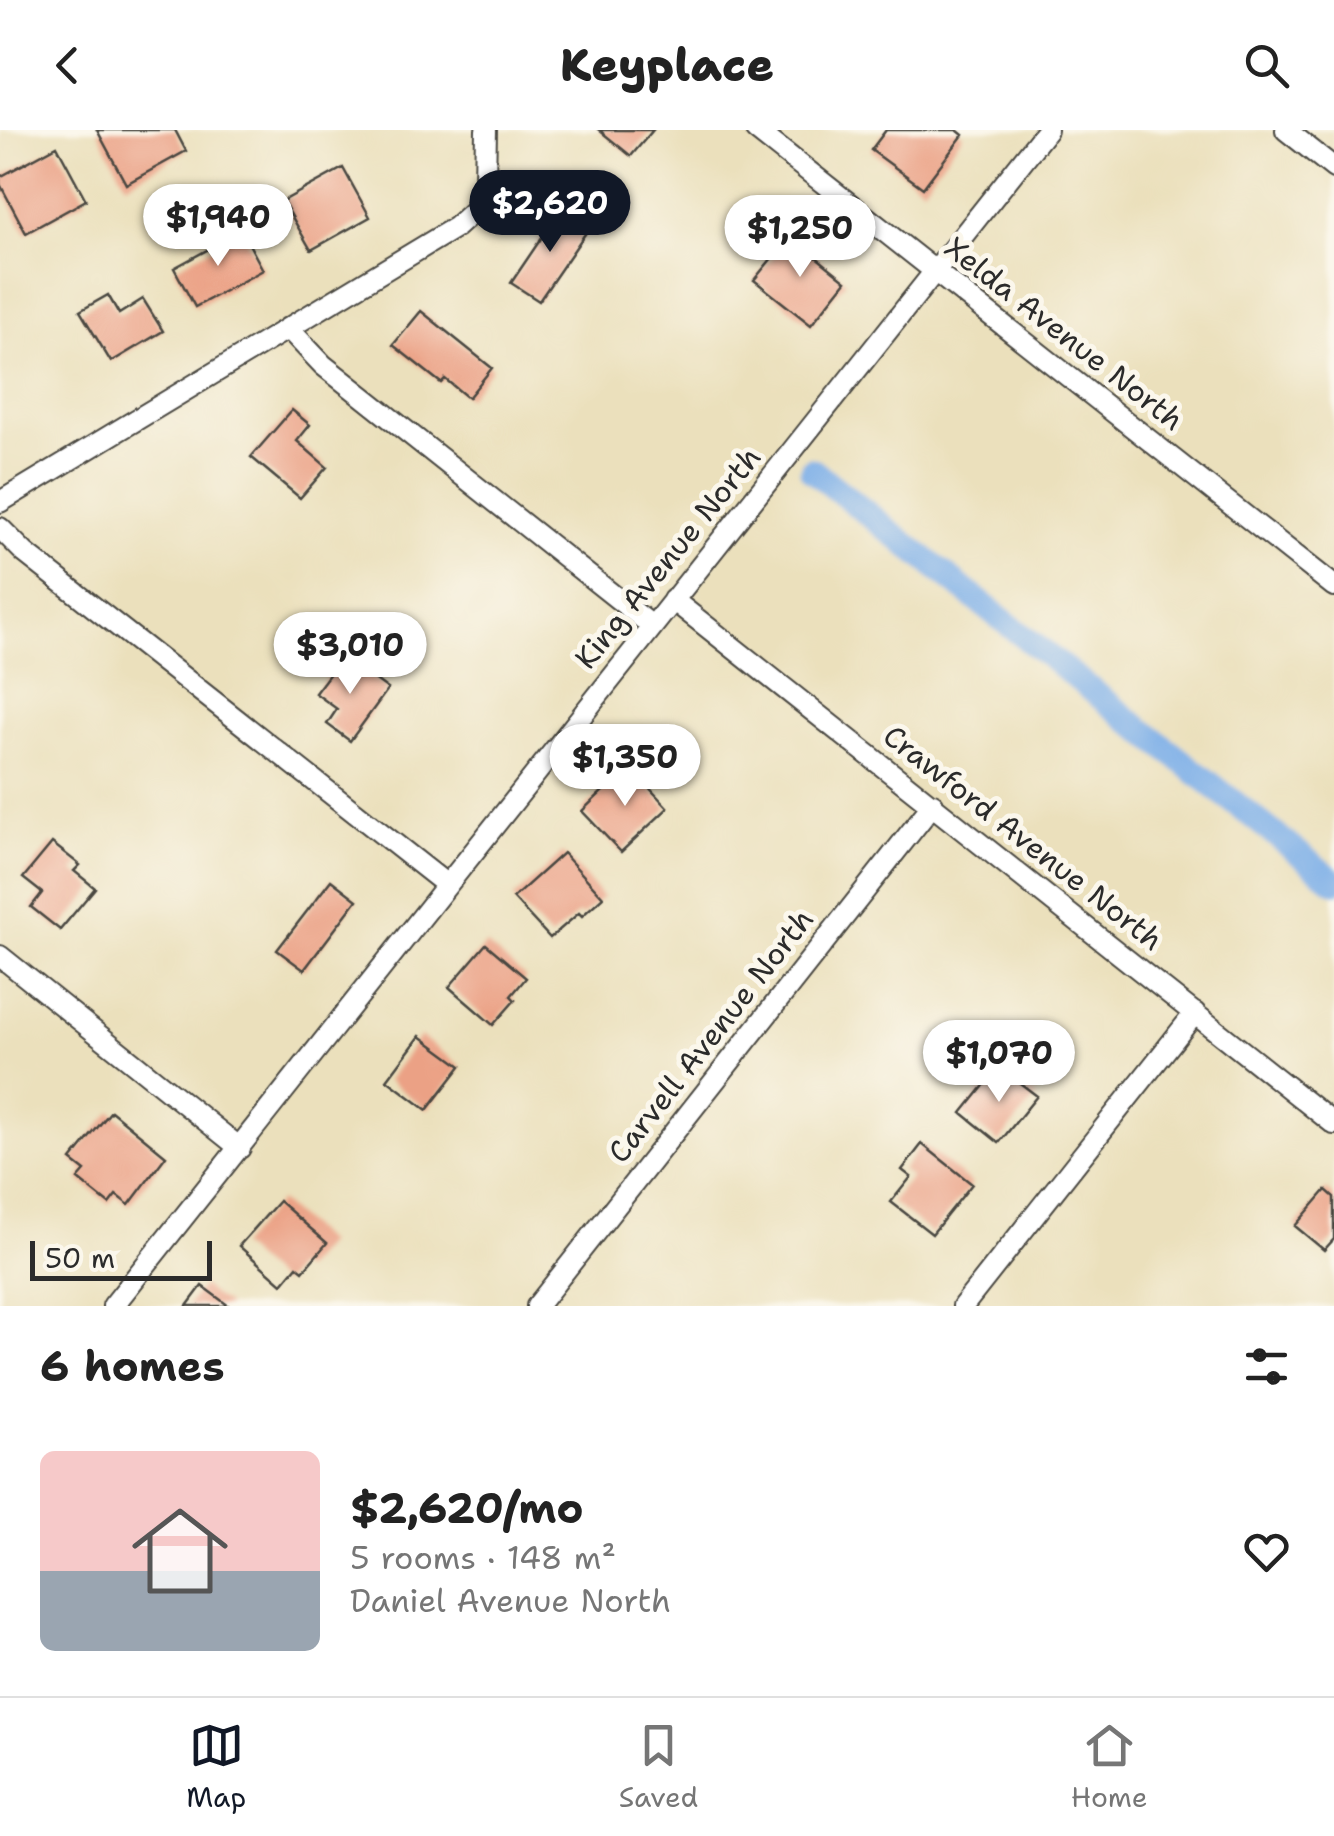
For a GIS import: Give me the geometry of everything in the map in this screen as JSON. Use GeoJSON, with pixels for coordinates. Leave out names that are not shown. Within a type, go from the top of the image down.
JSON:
{"type":"FeatureCollection","features":[{"type":"Feature","properties":{"kind":"street"},"geometry":{"type":"LineString","coordinates":[[0,502],[456,228],[476,208],[485,183],[486,130]]}},
{"type":"Feature","properties":{"kind":"street","name":"Xelda Avenue North"},"geometry":{"type":"LineString","coordinates":[[756,130],[1334,586]]}},
{"type":"Feature","properties":{"kind":"street","name":"King Avenue North"},"geometry":{"type":"LineString","coordinates":[[114,1306],[1047,130]]}},
{"type":"Feature","properties":{"kind":"street"},"geometry":{"type":"LineString","coordinates":[[1286,130],[1334,168]]}},
{"type":"Feature","properties":{"kind":"street"},"geometry":{"type":"LineString","coordinates":[[288,328],[323,365],[652,626]]}},
{"type":"Feature","properties":{"kind":"street"},"geometry":{"type":"LineString","coordinates":[[0,528],[24,553],[447,884]]}},
{"type":"Feature","properties":{"kind":"street","name":"Crawford Avenue North"},"geometry":{"type":"LineString","coordinates":[[673,600],[1334,1124]]}},
{"type":"Feature","properties":{"kind":"street","name":"Carvell Avenue North"},"geometry":{"type":"LineString","coordinates":[[537,1306],[933,804]]}},
{"type":"Feature","properties":{"kind":"street"},"geometry":{"type":"LineString","coordinates":[[0,956],[240,1148]]}},
{"type":"Feature","properties":{"kind":"street"},"geometry":{"type":"LineString","coordinates":[[963,1306],[1195,1013]]}},
{"type":"Feature","properties":{"kind":"building"},"geometry":{"type":"Polygon","coordinates":[[[97,130],[175,130],[186,151],[126,184],[97,130]]]}},
{"type":"Feature","properties":{"kind":"building"},"geometry":{"type":"Polygon","coordinates":[[[599,130],[653,130],[631,156],[599,130]]]}},
{"type":"Feature","properties":{"kind":"building"},"geometry":{"type":"Polygon","coordinates":[[[886,130],[957,130],[963,135],[923,188],[871,150],[886,130]]]}},
{"type":"Feature","properties":{"kind":"building"},"geometry":{"type":"Polygon","coordinates":[[[57,146],[86,200],[26,233],[0,177],[57,146]]]}},
{"type":"Feature","properties":{"kind":"building"},"geometry":{"type":"Polygon","coordinates":[[[343,168],[370,217],[311,250],[283,201],[343,168]]]}},
{"type":"Feature","properties":{"kind":"building"},"geometry":{"type":"Polygon","coordinates":[[[561,209],[589,228],[539,301],[511,283],[561,209]]]}},
{"type":"Feature","properties":{"kind":"building"},"geometry":{"type":"Polygon","coordinates":[[[242,231],[263,270],[195,307],[174,268],[242,231]]]}},
{"type":"Feature","properties":{"kind":"building"},"geometry":{"type":"Polygon","coordinates":[[[790,236],[846,281],[811,325],[754,280],[790,236]]]}},
{"type":"Feature","properties":{"kind":"building"},"geometry":{"type":"Polygon","coordinates":[[[108,295],[119,314],[143,299],[163,331],[111,362],[80,311],[108,295]]]}},
{"type":"Feature","properties":{"kind":"building"},"geometry":{"type":"Polygon","coordinates":[[[421,311],[492,368],[468,398],[445,379],[441,383],[393,345],[421,311]]]}},
{"type":"Feature","properties":{"kind":"building"},"geometry":{"type":"Polygon","coordinates":[[[292,410],[310,425],[297,441],[327,467],[300,498],[251,457],[292,410]]]}},
{"type":"Feature","properties":{"kind":"building"},"geometry":{"type":"Polygon","coordinates":[[[343,656],[388,689],[350,741],[327,724],[337,709],[315,693],[343,656]]]}},
{"type":"Feature","properties":{"kind":"building"},"geometry":{"type":"Polygon","coordinates":[[[629,766],[668,808],[621,852],[582,811],[629,766]]]}},
{"type":"Feature","properties":{"kind":"building"},"geometry":{"type":"Polygon","coordinates":[[[52,843],[80,865],[74,871],[95,888],[60,930],[31,907],[42,893],[23,878],[52,843]]]}},
{"type":"Feature","properties":{"kind":"building"},"geometry":{"type":"Polygon","coordinates":[[[563,853],[603,897],[550,938],[513,898],[563,853]]]}},
{"type":"Feature","properties":{"kind":"building"},"geometry":{"type":"Polygon","coordinates":[[[331,880],[357,900],[304,970],[277,950],[331,880]]]}},
{"type":"Feature","properties":{"kind":"building"},"geometry":{"type":"Polygon","coordinates":[[[486,944],[526,978],[511,996],[515,1000],[493,1025],[449,987],[486,944]]]}},
{"type":"Feature","properties":{"kind":"building"},"geometry":{"type":"Polygon","coordinates":[[[420,1036],[461,1066],[427,1110],[387,1080],[420,1036]]]}},
{"type":"Feature","properties":{"kind":"building"},"geometry":{"type":"Polygon","coordinates":[[[999,1067],[1037,1096],[999,1143],[962,1113],[999,1067]]]}},
{"type":"Feature","properties":{"kind":"building"},"geometry":{"type":"Polygon","coordinates":[[[111,1111],[166,1156],[129,1205],[116,1195],[109,1204],[78,1179],[85,1171],[71,1160],[111,1111]]]}},
{"type":"Feature","properties":{"kind":"building"},"geometry":{"type":"Polygon","coordinates":[[[922,1144],[972,1184],[932,1234],[891,1202],[911,1177],[902,1170],[922,1144]]]}},
{"type":"Feature","properties":{"kind":"building"},"geometry":{"type":"Polygon","coordinates":[[[1326,1190],[1334,1197],[1334,1239],[1324,1250],[1295,1226],[1326,1190]]]}},
{"type":"Feature","properties":{"kind":"building"},"geometry":{"type":"Polygon","coordinates":[[[279,1201],[327,1243],[303,1271],[297,1266],[282,1284],[239,1246],[279,1201]]]}},
{"type":"Feature","properties":{"kind":"building"},"geometry":{"type":"Polygon","coordinates":[[[202,1286],[229,1306],[187,1306],[202,1286]]]}},
{"type":"Feature","properties":{"kind":"waterway"},"geometry":{"type":"LineString","coordinates":[[812,470],[1334,881]]}}]}
